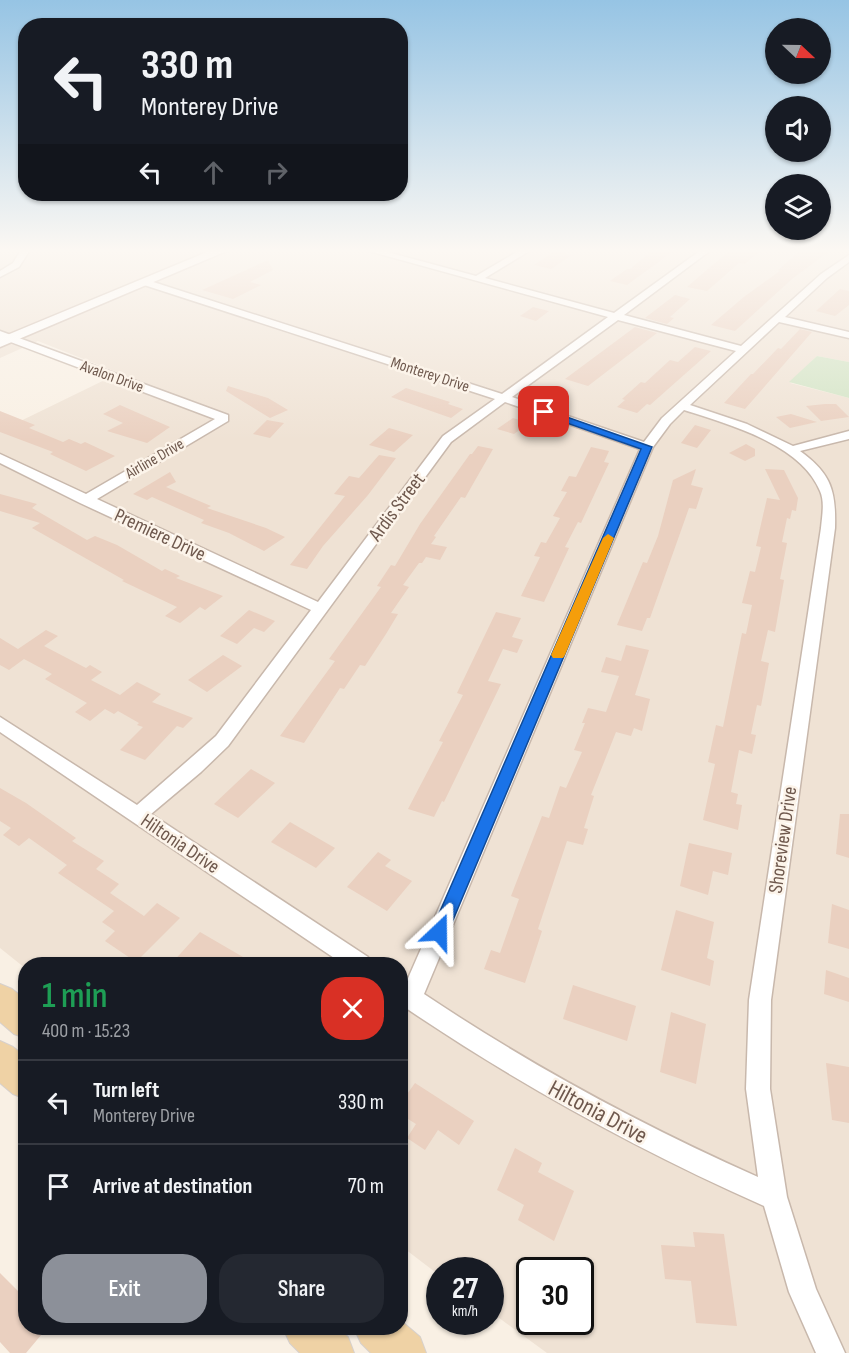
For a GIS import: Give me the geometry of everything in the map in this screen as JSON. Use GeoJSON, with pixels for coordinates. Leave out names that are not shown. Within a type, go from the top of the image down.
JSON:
{"type":"FeatureCollection","features":[{"type":"Feature","properties":{"kind":"main road"},"geometry":{"type":"LineString","coordinates":[[3,339],[67,313]]}},
{"type":"Feature","properties":{"kind":"main road"},"geometry":{"type":"LineString","coordinates":[[0,1000],[18,1015]]}},
{"type":"Feature","properties":{"kind":"main road"},"geometry":{"type":"LineString","coordinates":[[0,1059],[18,1074]]}},
{"type":"Feature","properties":{"kind":"main road"},"geometry":{"type":"LineString","coordinates":[[313,1335],[332,1353]]}},
{"type":"Feature","properties":{"kind":"main road"},"geometry":{"type":"LineString","coordinates":[[384,1335],[404,1353]]}},
{"type":"Feature","properties":{"kind":"street","name":"Monterey Drive"},"geometry":{"type":"LineString","coordinates":[[240,313],[647,447]]}},
{"type":"Feature","properties":{"kind":"street"},"geometry":{"type":"LineString","coordinates":[[602,313],[743,350]]}},
{"type":"Feature","properties":{"kind":"street","name":"Ardis Street"},"geometry":{"type":"LineString","coordinates":[[137,815],[195,767],[222,741],[447,439],[621,313]]}},
{"type":"Feature","properties":{"kind":"street"},"geometry":{"type":"LineString","coordinates":[[408,990],[647,447],[655,434],[682,406],[785,313]]}},
{"type":"Feature","properties":{"kind":"street"},"geometry":{"type":"LineString","coordinates":[[778,319],[849,334]]}},
{"type":"Feature","properties":{"kind":"street","name":"Avalon Drive"},"geometry":{"type":"LineString","coordinates":[[3,339],[224,418]]}},
{"type":"Feature","properties":{"kind":"street","name":"Shoreview Drive"},"geometry":{"type":"LineString","coordinates":[[682,406],[755,430],[791,450],[814,470],[828,493],[828,528],[760,1000],[758,1089],[774,1197],[803,1292],[831,1353]]}},
{"type":"Feature","properties":{"kind":"street","name":"Airline Drive"},"geometry":{"type":"LineString","coordinates":[[85,500],[224,418]]}},
{"type":"Feature","properties":{"kind":"street"},"geometry":{"type":"LineString","coordinates":[[791,450],[849,435]]}},
{"type":"Feature","properties":{"kind":"street","name":"Premiere Drive"},"geometry":{"type":"LineString","coordinates":[[0,458],[305,603],[322,608]]}},
{"type":"Feature","properties":{"kind":"street","name":"Hiltonia Drive"},"geometry":{"type":"LineString","coordinates":[[0,723],[350,957]]}},
{"type":"Feature","properties":{"kind":"street","name":"Hiltonia Drive"},"geometry":{"type":"LineString","coordinates":[[408,996],[493,1053],[579,1103],[672,1151],[774,1197]]}},
{"type":"Feature","properties":{"kind":"shaded area"},"geometry":{"type":"Polygon","coordinates":[[[0,313],[849,313],[849,362],[817,356],[790,383],[849,398],[849,1353],[547,1353],[522,1335],[594,1335],[594,1257],[516,1257],[516,1330],[504,1322],[504,1257],[426,1257],[426,1265],[408,1251],[408,957],[18,957],[18,962],[0,948],[0,431],[119,373],[38,341],[0,358],[0,313]]]}},
{"type":"Feature","properties":{"kind":"green space"},"geometry":{"type":"Polygon","coordinates":[[[817,356],[849,362],[849,398],[789,382],[817,356]]]}},
{"type":"Feature","properties":{"kind":"building"},"geometry":{"type":"Polygon","coordinates":[[[524,313],[546,313],[536,321],[520,316],[524,313]]]}},
{"type":"Feature","properties":{"kind":"building"},"geometry":{"type":"Polygon","coordinates":[[[651,313],[674,313],[670,317],[674,318],[667,324],[645,318],[651,313]]]}},
{"type":"Feature","properties":{"kind":"building"},"geometry":{"type":"Polygon","coordinates":[[[725,313],[755,313],[735,331],[711,325],[725,313]]]}},
{"type":"Feature","properties":{"kind":"building"},"geometry":{"type":"Polygon","coordinates":[[[635,327],[657,333],[588,386],[565,379],[635,327]]]}},
{"type":"Feature","properties":{"kind":"building"},"geometry":{"type":"Polygon","coordinates":[[[800,329],[812,332],[745,409],[724,403],[751,374],[778,348],[781,349],[800,329]]]}},
{"type":"Feature","properties":{"kind":"building"},"geometry":{"type":"Polygon","coordinates":[[[695,347],[711,351],[650,405],[647,404],[637,413],[617,407],[625,400],[622,399],[641,382],[645,383],[670,360],[678,362],[695,347]]]}},
{"type":"Feature","properties":{"kind":"building"},"geometry":{"type":"Polygon","coordinates":[[[228,386],[268,398],[288,410],[270,418],[226,391],[228,386]]]}},
{"type":"Feature","properties":{"kind":"building"},"geometry":{"type":"Polygon","coordinates":[[[406,388],[450,402],[448,404],[463,409],[451,418],[391,397],[406,388]]]}},
{"type":"Feature","properties":{"kind":"building"},"geometry":{"type":"Polygon","coordinates":[[[836,404],[849,417],[821,421],[806,406],[836,404]]]}},
{"type":"Feature","properties":{"kind":"building"},"geometry":{"type":"Polygon","coordinates":[[[120,405],[170,427],[147,443],[107,431],[123,423],[103,414],[120,405]]]}},
{"type":"Feature","properties":{"kind":"building"},"geometry":{"type":"Polygon","coordinates":[[[0,411],[35,425],[29,428],[63,442],[69,439],[81,444],[85,442],[115,456],[86,471],[50,454],[53,452],[0,432],[0,411]]]}},
{"type":"Feature","properties":{"kind":"building"},"geometry":{"type":"Polygon","coordinates":[[[791,414],[817,422],[790,428],[776,417],[791,414]]]}},
{"type":"Feature","properties":{"kind":"building"},"geometry":{"type":"Polygon","coordinates":[[[513,418],[529,423],[514,434],[497,429],[513,418]]]}},
{"type":"Feature","properties":{"kind":"building"},"geometry":{"type":"Polygon","coordinates":[[[267,420],[284,423],[270,438],[253,434],[267,420]]]}},
{"type":"Feature","properties":{"kind":"building"},"geometry":{"type":"Polygon","coordinates":[[[695,425],[711,430],[697,448],[681,443],[695,425]]]}},
{"type":"Feature","properties":{"kind":"building"},"geometry":{"type":"Polygon","coordinates":[[[389,428],[413,435],[394,452],[369,445],[389,428]]]}},
{"type":"Feature","properties":{"kind":"building"},"geometry":{"type":"Polygon","coordinates":[[[746,444],[755,449],[755,456],[745,461],[729,453],[746,444]]]}},
{"type":"Feature","properties":{"kind":"building"},"geometry":{"type":"Polygon","coordinates":[[[478,446],[493,449],[465,498],[461,497],[434,536],[436,537],[431,544],[447,547],[440,560],[426,557],[422,563],[419,563],[403,585],[409,587],[391,613],[398,614],[386,634],[365,666],[360,665],[344,689],[340,688],[304,743],[280,736],[335,661],[329,659],[381,587],[377,586],[391,565],[395,566],[420,524],[478,446]]]}},
{"type":"Feature","properties":{"kind":"building"},"geometry":{"type":"Polygon","coordinates":[[[591,447],[609,451],[604,462],[609,463],[581,523],[578,522],[565,547],[569,548],[544,602],[521,596],[540,557],[534,556],[541,542],[546,543],[560,518],[553,516],[567,492],[561,491],[569,476],[576,477],[591,447]]]}},
{"type":"Feature","properties":{"kind":"building"},"geometry":{"type":"Polygon","coordinates":[[[379,455],[396,458],[368,495],[323,546],[307,569],[290,565],[345,496],[334,494],[349,476],[359,478],[379,455]]]}},
{"type":"Feature","properties":{"kind":"building"},"geometry":{"type":"Polygon","coordinates":[[[696,469],[691,485],[703,488],[696,509],[689,508],[650,618],[647,618],[642,631],[617,625],[643,562],[647,563],[658,536],[673,480],[696,469]]]}},
{"type":"Feature","properties":{"kind":"building"},"geometry":{"type":"Polygon","coordinates":[[[765,469],[784,470],[798,498],[796,511],[792,510],[790,519],[787,518],[782,542],[787,543],[780,579],[784,580],[775,632],[768,630],[761,661],[769,663],[761,706],[757,705],[751,734],[756,735],[752,754],[739,750],[731,792],[738,794],[736,804],[742,805],[738,830],[703,820],[715,764],[708,762],[716,725],[723,727],[742,633],[746,634],[752,605],[742,603],[750,571],[755,572],[761,547],[756,546],[767,498],[780,500],[765,469]]]}},
{"type":"Feature","properties":{"kind":"building"},"geometry":{"type":"Polygon","coordinates":[[[170,472],[176,482],[166,487],[211,506],[207,508],[266,528],[285,537],[264,551],[229,533],[201,523],[204,520],[152,497],[147,500],[133,494],[170,472]]]}},
{"type":"Feature","properties":{"kind":"building"},"geometry":{"type":"Polygon","coordinates":[[[0,494],[37,504],[32,508],[87,540],[95,536],[117,545],[162,571],[165,569],[180,576],[176,578],[223,596],[205,610],[200,607],[180,623],[165,616],[177,607],[122,581],[124,580],[32,528],[40,523],[0,511],[0,494]]]}},
{"type":"Feature","properties":{"kind":"building"},"geometry":{"type":"Polygon","coordinates":[[[249,610],[275,621],[264,632],[254,628],[237,644],[220,636],[249,610]]]}},
{"type":"Feature","properties":{"kind":"building"},"geometry":{"type":"Polygon","coordinates":[[[496,612],[521,618],[512,637],[523,640],[517,653],[503,649],[488,681],[501,684],[444,802],[442,801],[434,817],[408,809],[443,742],[439,741],[463,695],[457,693],[496,612]]]}},
{"type":"Feature","properties":{"kind":"building"},"geometry":{"type":"Polygon","coordinates":[[[46,630],[58,636],[44,646],[86,668],[90,665],[102,672],[91,680],[120,695],[137,682],[161,694],[152,702],[193,718],[183,728],[177,726],[145,760],[120,750],[143,727],[137,725],[139,723],[118,711],[114,714],[105,709],[90,721],[75,712],[87,703],[45,679],[52,674],[24,659],[9,670],[0,665],[0,638],[18,649],[46,630]]]}},
{"type":"Feature","properties":{"kind":"building"},"geometry":{"type":"Polygon","coordinates":[[[626,645],[649,650],[635,695],[650,699],[642,731],[634,728],[631,736],[616,732],[591,795],[594,796],[584,828],[588,829],[583,845],[567,841],[538,929],[542,931],[525,983],[484,969],[491,950],[500,953],[519,899],[511,896],[542,816],[549,818],[560,786],[566,788],[582,752],[574,750],[585,723],[582,723],[588,708],[606,712],[619,676],[601,672],[606,657],[621,661],[626,645]]]}},
{"type":"Feature","properties":{"kind":"building"},"geometry":{"type":"Polygon","coordinates":[[[223,655],[242,666],[207,692],[188,680],[223,655]]]}},
{"type":"Feature","properties":{"kind":"building"},"geometry":{"type":"Polygon","coordinates":[[[251,769],[275,783],[238,818],[214,804],[251,769]]]}},
{"type":"Feature","properties":{"kind":"building"},"geometry":{"type":"Polygon","coordinates":[[[0,788],[76,838],[72,841],[104,861],[96,869],[119,884],[110,893],[144,916],[157,903],[180,918],[141,957],[129,957],[105,941],[115,931],[102,922],[114,911],[58,873],[67,865],[29,838],[19,846],[3,835],[11,828],[0,821],[0,788]]]}},
{"type":"Feature","properties":{"kind":"building"},"geometry":{"type":"Polygon","coordinates":[[[840,814],[849,814],[849,858],[836,854],[840,814]]]}},
{"type":"Feature","properties":{"kind":"building"},"geometry":{"type":"Polygon","coordinates":[[[290,822],[335,848],[316,868],[271,842],[290,822]]]}},
{"type":"Feature","properties":{"kind":"building"},"geometry":{"type":"Polygon","coordinates":[[[689,843],[732,853],[728,875],[713,871],[708,895],[680,886],[689,843]]]}},
{"type":"Feature","properties":{"kind":"building"},"geometry":{"type":"Polygon","coordinates":[[[378,852],[391,860],[385,866],[412,881],[387,911],[347,887],[378,852]]]}},
{"type":"Feature","properties":{"kind":"building"},"geometry":{"type":"Polygon","coordinates":[[[832,904],[849,910],[849,949],[828,943],[832,904]]]}},
{"type":"Feature","properties":{"kind":"building"},"geometry":{"type":"Polygon","coordinates":[[[676,910],[714,922],[707,958],[714,961],[710,986],[661,970],[676,910]]]}},
{"type":"Feature","properties":{"kind":"building"},"geometry":{"type":"Polygon","coordinates":[[[200,932],[243,957],[177,957],[200,932]]]}},
{"type":"Feature","properties":{"kind":"building"},"geometry":{"type":"Polygon","coordinates":[[[826,970],[849,978],[849,1002],[824,994],[826,970]]]}},
{"type":"Feature","properties":{"kind":"building"},"geometry":{"type":"Polygon","coordinates":[[[573,985],[636,1006],[627,1041],[563,1019],[573,985]]]}},
{"type":"Feature","properties":{"kind":"building"},"geometry":{"type":"Polygon","coordinates":[[[671,1012],[706,1024],[696,1084],[660,1072],[671,1012]]]}},
{"type":"Feature","properties":{"kind":"building"},"geometry":{"type":"Polygon","coordinates":[[[826,1063],[849,1067],[849,1123],[832,1120],[826,1063]]]}},
{"type":"Feature","properties":{"kind":"building"},"geometry":{"type":"Polygon","coordinates":[[[415,1083],[474,1121],[459,1145],[438,1130],[425,1150],[408,1139],[416,1124],[408,1119],[408,1093],[415,1083]]]}},
{"type":"Feature","properties":{"kind":"building"},"geometry":{"type":"Polygon","coordinates":[[[515,1148],[542,1163],[538,1172],[574,1191],[554,1241],[518,1220],[524,1205],[497,1190],[515,1148]]]}},
{"type":"Feature","properties":{"kind":"building"},"geometry":{"type":"Polygon","coordinates":[[[693,1232],[724,1234],[737,1326],[696,1323],[691,1281],[665,1279],[661,1245],[695,1247],[693,1232]]]}},
{"type":"Feature","properties":{"kind":"building"},"geometry":{"type":"Polygon","coordinates":[[[0,1273],[18,1291],[18,1335],[41,1335],[26,1353],[10,1353],[0,1342],[0,1273]]]}},
{"type":"Feature","properties":{"kind":"slow traffic"},"geometry":{"type":"LineString","coordinates":[[558,655],[608,538]]}},
{"type":"Feature","properties":{"kind":"route"},"geometry":{"type":"LineString","coordinates":[[439,932],[647,447],[544,412]]}}]}
